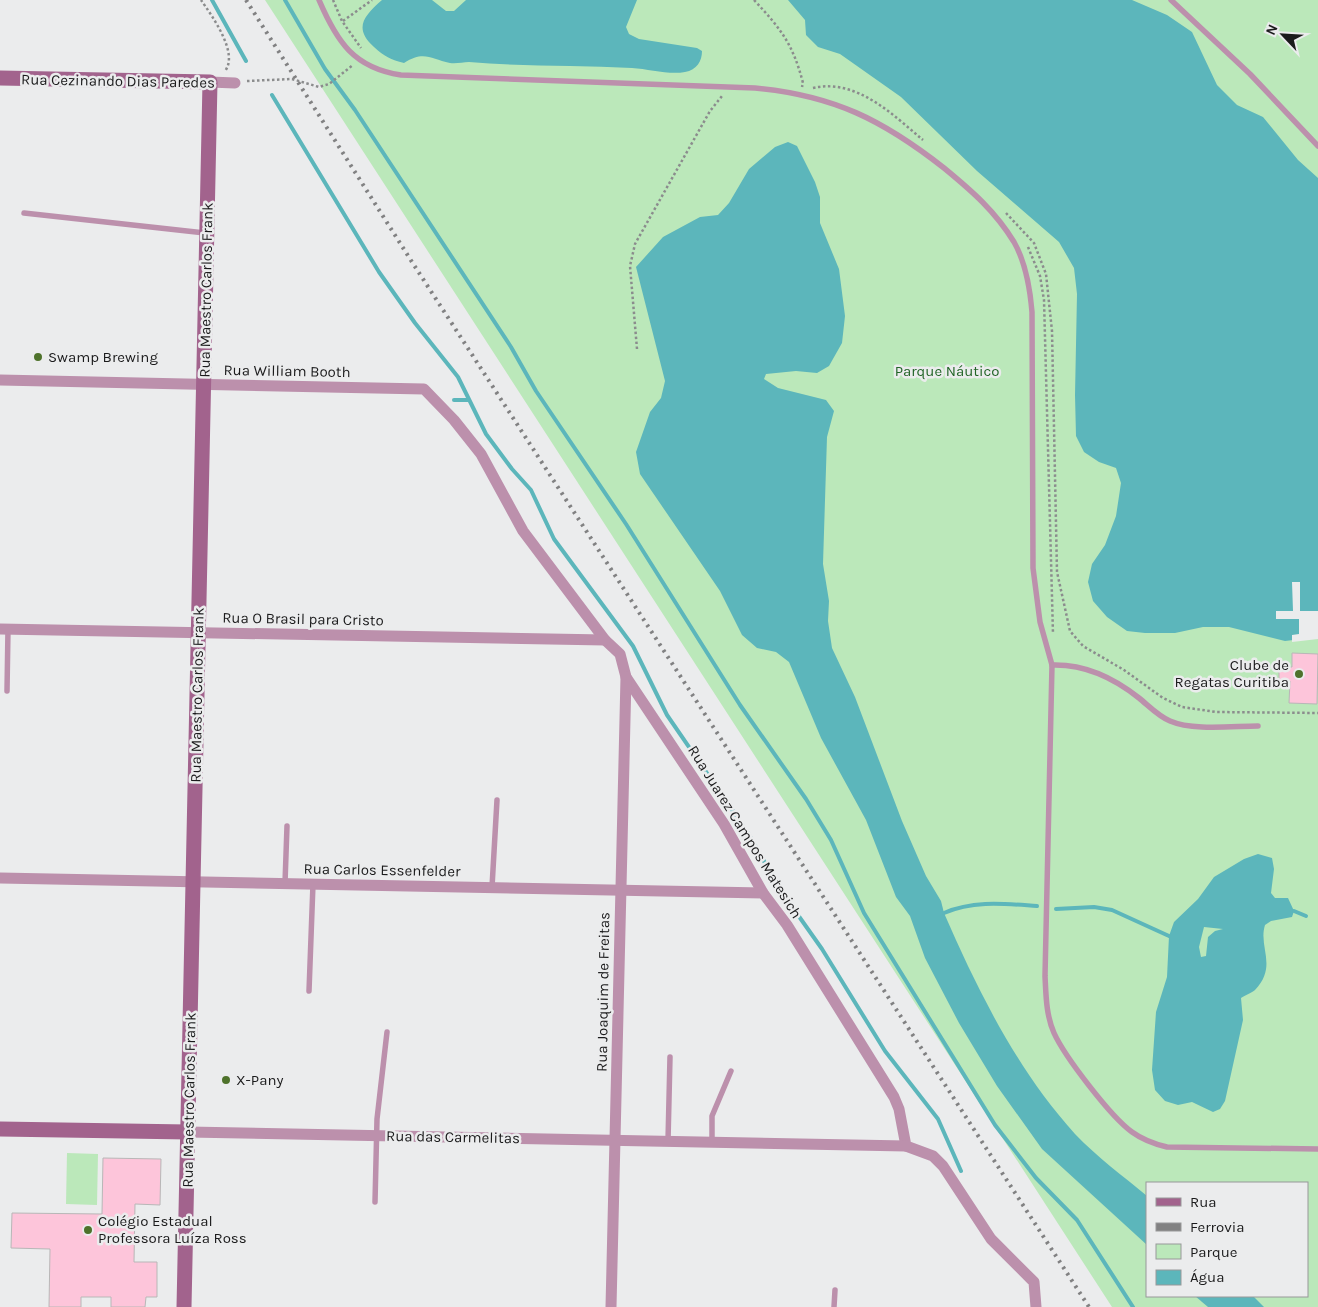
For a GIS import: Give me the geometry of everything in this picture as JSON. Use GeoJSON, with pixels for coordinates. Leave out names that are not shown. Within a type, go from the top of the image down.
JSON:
{"type":"FeatureCollection","features":[{"type":"Feature","properties":{"kind":"street","name":"Rua Cezinando Dias Paredes"},"geometry":{"type":"LineString","coordinates":[[0,78],[236,83]]}},
{"type":"Feature","properties":{"kind":"street","name":"Rua Maestro Carlos Frank"},"geometry":{"type":"LineString","coordinates":[[184,1307],[210,82]]}},
{"type":"Feature","properties":{"kind":"street","name":"Rua William Booth"},"geometry":{"type":"LineString","coordinates":[[0,380],[424,389]]}},
{"type":"Feature","properties":{"kind":"street","name":"Rua Juarez Campos Matesich"},"geometry":{"type":"LineString","coordinates":[[424,389],[454,420],[481,454],[523,531],[605,640],[620,654],[626,677],[724,824],[763,893],[787,925],[894,1097],[900,1109],[906,1146]]}},
{"type":"Feature","properties":{"kind":"street","name":"Rua O Brasil para Cristo"},"geometry":{"type":"LineString","coordinates":[[4,629],[605,640]]}},
{"type":"Feature","properties":{"kind":"street","name":"Rua Joaquim de Freitas"},"geometry":{"type":"LineString","coordinates":[[611,1307],[626,677]]}},
{"type":"Feature","properties":{"kind":"street","name":"Rua Carlos Essenfelder"},"geometry":{"type":"LineString","coordinates":[[0,878],[763,893]]}},
{"type":"Feature","properties":{"kind":"street","name":"Rua das Carmelitas"},"geometry":{"type":"LineString","coordinates":[[0,1129],[906,1146]]}},
{"type":"Feature","properties":{"kind":"street"},"geometry":{"type":"LineString","coordinates":[[906,1146],[933,1156],[943,1166],[991,1239],[1036,1286],[1036,1307]]}},
{"type":"Feature","properties":{"kind":"lane"},"geometry":{"type":"LineString","coordinates":[[318,0],[340,41],[358,60],[382,72],[401,75],[729,86],[800,93],[854,111],[884,125],[928,156],[990,207],[1014,243],[1021,259],[1029,285],[1032,312],[1033,568],[1040,622],[1052,665],[1045,976],[1048,1010],[1054,1032],[1066,1052],[1114,1117],[1132,1132],[1150,1143],[1167,1147],[1318,1150]]}},
{"type":"Feature","properties":{"kind":"lane"},"geometry":{"type":"LineString","coordinates":[[1171,0],[1250,74],[1318,146]]}},
{"type":"Feature","properties":{"kind":"lane"},"geometry":{"type":"LineString","coordinates":[[24,214],[207,233]]}},
{"type":"Feature","properties":{"kind":"lane"},"geometry":{"type":"LineString","coordinates":[[4,629],[7,691]]}},
{"type":"Feature","properties":{"kind":"lane"},"geometry":{"type":"LineString","coordinates":[[1052,665],[1067,665],[1098,673],[1118,682],[1158,714],[1171,721],[1196,725],[1258,726]]}},
{"type":"Feature","properties":{"kind":"lane"},"geometry":{"type":"LineString","coordinates":[[492,888],[497,800]]}},
{"type":"Feature","properties":{"kind":"lane"},"geometry":{"type":"LineString","coordinates":[[285,884],[287,826]]}},
{"type":"Feature","properties":{"kind":"lane"},"geometry":{"type":"LineString","coordinates":[[309,991],[313,884]]}},
{"type":"Feature","properties":{"kind":"lane"},"geometry":{"type":"LineString","coordinates":[[375,1202],[377,1119],[387,1032]]}},
{"type":"Feature","properties":{"kind":"lane"},"geometry":{"type":"LineString","coordinates":[[668,1141],[670,1057]]}},
{"type":"Feature","properties":{"kind":"lane"},"geometry":{"type":"LineString","coordinates":[[712,1142],[712,1116],[731,1071]]}},
{"type":"Feature","properties":{"kind":"lane"},"geometry":{"type":"LineString","coordinates":[[834,1307],[835,1290]]}},
{"type":"Feature","properties":{"kind":"path"},"geometry":{"type":"LineString","coordinates":[[201,0],[224,39],[230,60],[225,72],[210,82]]}},
{"type":"Feature","properties":{"kind":"path"},"geometry":{"type":"LineString","coordinates":[[333,0],[342,21],[367,55]]}},
{"type":"Feature","properties":{"kind":"path"},"geometry":{"type":"LineString","coordinates":[[342,21],[372,0]]}},
{"type":"Feature","properties":{"kind":"path"},"geometry":{"type":"LineString","coordinates":[[754,0],[776,23],[791,45],[803,83],[800,93]]}},
{"type":"Feature","properties":{"kind":"path"},"geometry":{"type":"LineString","coordinates":[[236,83],[273,78],[292,79],[319,87],[329,84],[338,78],[358,60]]}},
{"type":"Feature","properties":{"kind":"path"},"geometry":{"type":"LineString","coordinates":[[637,349],[630,266],[635,244],[710,111],[729,86]]}},
{"type":"Feature","properties":{"kind":"path"},"geometry":{"type":"LineString","coordinates":[[800,93],[824,86],[851,90],[881,105],[924,140]]}},
{"type":"Feature","properties":{"kind":"path"},"geometry":{"type":"LineString","coordinates":[[1002,210],[1034,243],[1046,274],[1052,331],[1057,572],[1070,631],[1083,646],[1131,675],[1163,698],[1182,707],[1216,712],[1318,713]]}},
{"type":"Feature","properties":{"kind":"path"},"geometry":{"type":"LineString","coordinates":[[1027,246],[1040,276],[1044,300],[1054,635]]}},
{"type":"Feature","properties":{"kind":"green space","name":"Parque Náutico"},"geometry":{"type":"Polygon","coordinates":[[[265,0],[1318,0],[1318,1307],[1112,1307],[265,0]]]}},
{"type":"Feature","properties":{"kind":"green space"},"geometry":{"type":"Polygon","coordinates":[[[67,1153],[98,1154],[97,1205],[66,1204],[67,1153]]]}},
{"type":"Feature","properties":{"kind":"water"},"geometry":{"type":"Polygon","coordinates":[[[382,0],[432,0],[446,11],[454,11],[466,0],[637,0],[626,27],[629,34],[639,39],[697,48],[702,51],[702,55],[696,67],[679,73],[612,67],[452,63],[422,56],[404,63],[391,59],[381,53],[364,34],[363,22],[370,11],[382,0]]]}},
{"type":"Feature","properties":{"kind":"water"},"geometry":{"type":"Polygon","coordinates":[[[788,0],[1132,0],[1167,15],[1192,32],[1217,85],[1237,105],[1263,117],[1298,160],[1318,178],[1318,637],[1285,641],[1229,627],[1203,627],[1175,633],[1127,631],[1107,617],[1093,601],[1088,582],[1092,564],[1105,545],[1116,516],[1121,483],[1116,468],[1099,462],[1084,452],[1076,436],[1077,294],[1074,268],[1059,242],[977,171],[901,97],[840,54],[818,47],[806,35],[805,20],[788,0]]]}},
{"type":"Feature","properties":{"kind":"water"},"geometry":{"type":"Polygon","coordinates":[[[788,142],[797,146],[815,182],[820,197],[820,223],[839,269],[845,316],[842,343],[829,366],[817,373],[796,371],[766,374],[764,379],[778,388],[826,400],[834,411],[827,437],[823,564],[829,601],[828,621],[832,648],[855,697],[902,821],[926,876],[941,901],[944,913],[1000,1029],[1035,1083],[1075,1134],[1146,1195],[1146,1244],[1042,1149],[997,1086],[959,1023],[925,958],[910,916],[896,897],[866,820],[821,738],[789,662],[776,652],[757,648],[742,635],[720,591],[640,474],[636,452],[650,412],[661,398],[665,381],[636,267],[663,237],[700,217],[718,215],[729,203],[749,169],[775,147],[788,142]]]}},
{"type":"Feature","properties":{"kind":"water"},"geometry":{"type":"Polygon","coordinates":[[[1258,854],[1272,858],[1274,869],[1271,893],[1275,898],[1288,898],[1294,911],[1292,917],[1271,921],[1265,925],[1265,973],[1255,990],[1241,998],[1243,1020],[1225,1101],[1220,1109],[1213,1112],[1192,1102],[1178,1105],[1165,1101],[1155,1090],[1152,1070],[1156,1012],[1167,977],[1169,936],[1174,922],[1198,899],[1214,877],[1244,859],[1258,854]],[[1204,927],[1199,947],[1201,957],[1206,956],[1208,937],[1215,931],[1223,929],[1204,927]]]}},
{"type":"Feature","properties":{"kind":"water"},"geometry":{"type":"Polygon","coordinates":[[[1196,1297],[1254,1297],[1264,1307],[1208,1307],[1196,1297]]]}},
{"type":"Feature","properties":{"kind":"pier"},"geometry":{"type":"Polygon","coordinates":[[[1292,582],[1300,582],[1300,611],[1318,611],[1318,639],[1292,642],[1292,635],[1299,634],[1299,619],[1276,619],[1276,611],[1293,611],[1292,582]]]}},
{"type":"Feature","properties":{"kind":"building","name":"Clube de Regatas Curitiba"},"geometry":{"type":"Polygon","coordinates":[[[1292,653],[1318,654],[1317,704],[1289,703],[1290,681],[1279,681],[1279,667],[1292,667],[1292,653]]]}},
{"type":"Feature","properties":{"kind":"building"},"geometry":{"type":"Polygon","coordinates":[[[103,1158],[161,1159],[160,1205],[135,1204],[134,1262],[157,1262],[157,1297],[146,1297],[145,1307],[111,1307],[111,1297],[81,1297],[81,1307],[49,1307],[50,1249],[11,1248],[12,1213],[102,1214],[103,1158]]]}},
{"type":"Feature","properties":{"kind":"waterway"},"geometry":{"type":"LineString","coordinates":[[212,0],[246,61]]}},
{"type":"Feature","properties":{"kind":"waterway"},"geometry":{"type":"LineString","coordinates":[[285,0],[325,69],[355,110],[511,347],[536,391],[626,524],[740,705],[806,799],[831,840],[864,913],[995,1125],[1036,1178],[1077,1220],[1133,1307]]}},
{"type":"Feature","properties":{"kind":"waterway"},"geometry":{"type":"LineString","coordinates":[[272,95],[379,272],[415,323],[458,377],[486,434],[512,469],[531,490],[554,539],[633,646],[667,715],[748,833],[781,891],[822,949],[885,1051],[938,1119],[961,1171]]}},
{"type":"Feature","properties":{"kind":"waterway"},"geometry":{"type":"LineString","coordinates":[[454,400],[468,400]]}},
{"type":"Feature","properties":{"kind":"waterway"},"geometry":{"type":"LineString","coordinates":[[944,913],[967,906],[978,905],[1037,906]]}},
{"type":"Feature","properties":{"kind":"waterway"},"geometry":{"type":"LineString","coordinates":[[1056,909],[1094,907],[1112,910],[1169,936]]}},
{"type":"Feature","properties":{"kind":"waterway"},"geometry":{"type":"LineString","coordinates":[[1294,911],[1306,916]]}},
{"type":"Feature","properties":{"kind":"railway"},"geometry":{"type":"LineString","coordinates":[[246,0],[412,262],[1089,1307]]}},
{"type":"Feature","properties":{"kind":"place","name":"Swamp Brewing"},"geometry":{"type":"Point","coordinates":[38,357]}},
{"type":"Feature","properties":{"kind":"place","name":"Clube de Regatas Curitiba"},"geometry":{"type":"Point","coordinates":[1299,674]}},
{"type":"Feature","properties":{"kind":"place","name":"X-Pany"},"geometry":{"type":"Point","coordinates":[226,1080]}},
{"type":"Feature","properties":{"kind":"place","name":"Colégio Estadual Professora Luíza Ross"},"geometry":{"type":"Point","coordinates":[88,1230]}}]}
